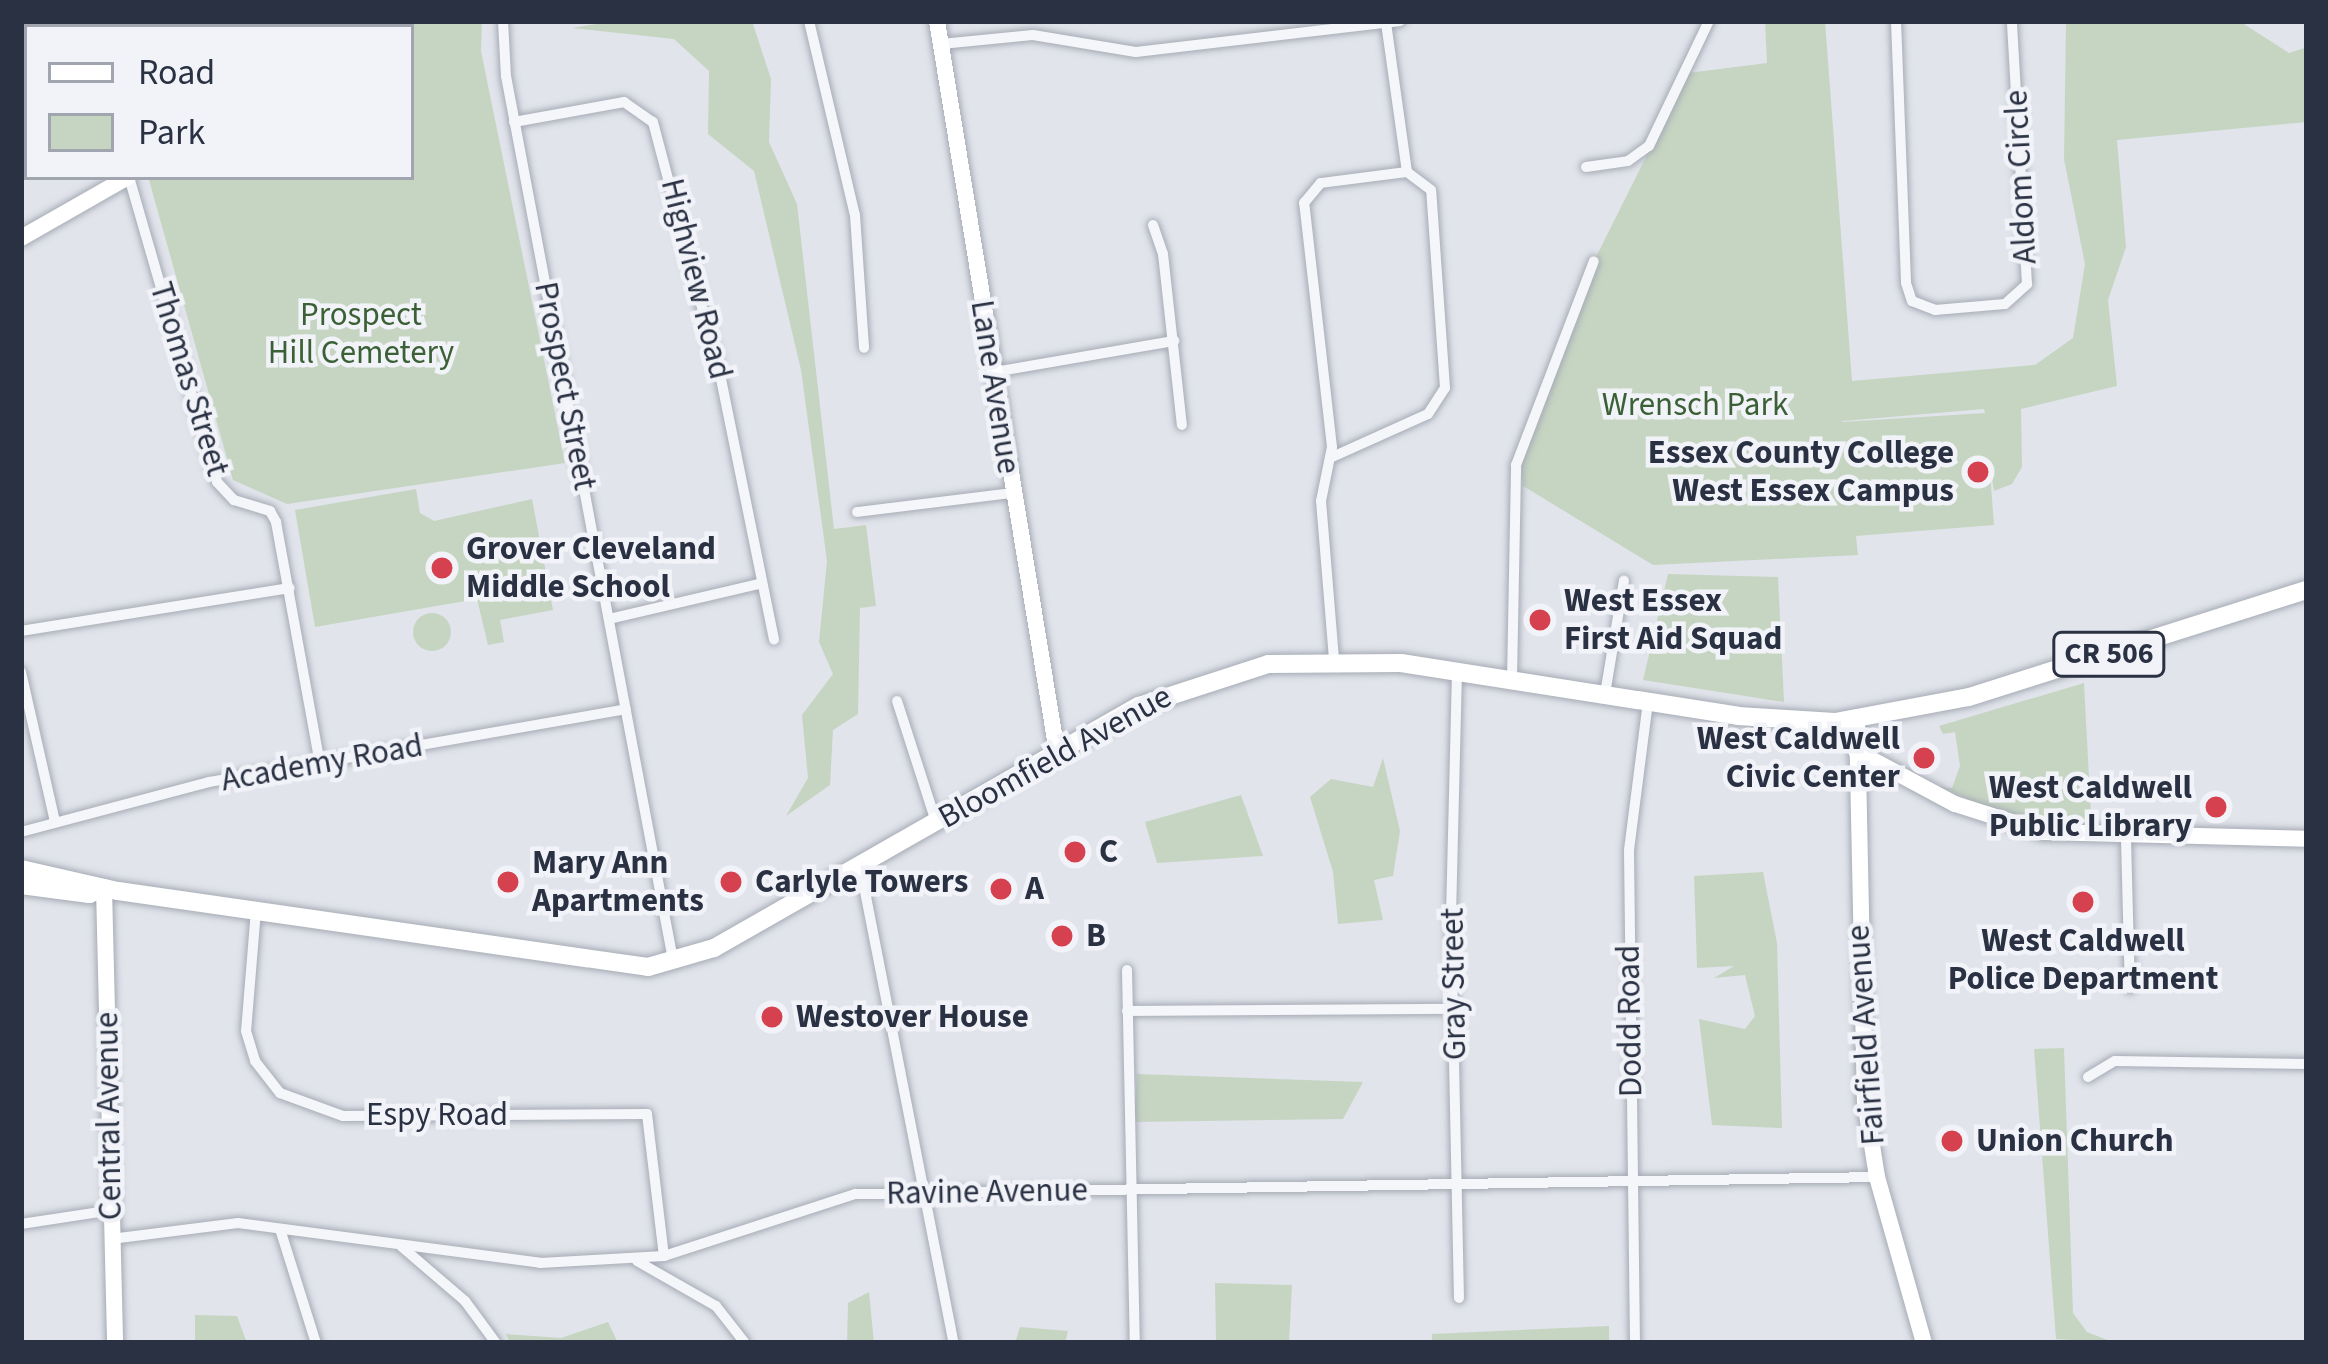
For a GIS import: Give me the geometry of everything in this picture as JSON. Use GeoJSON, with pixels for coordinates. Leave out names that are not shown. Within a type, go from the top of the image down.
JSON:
{"type":"FeatureCollection","features":[{"type":"Feature","properties":{"kind":"main road","name":"Bloomfield Avenue"},"geometry":{"type":"LineString","coordinates":[[21,868],[104,888],[638,967],[674,963],[860,866],[1057,752],[1198,682],[1334,659],[1457,671],[1775,722],[1857,720],[1969,697],[2307,590]]}},
{"type":"Feature","properties":{"kind":"main road","name":"Bloomfield Avenue"},"geometry":{"type":"LineString","coordinates":[[21,885],[89,894],[104,888]]}},
{"type":"Feature","properties":{"kind":"street","name":"Prospect Street"},"geometry":{"type":"LineString","coordinates":[[502,21],[514,122],[674,963]]}},
{"type":"Feature","properties":{"kind":"street","name":"Lane Avenue"},"geometry":{"type":"LineString","coordinates":[[937,21],[1057,752]]}},
{"type":"Feature","properties":{"kind":"street"},"geometry":{"type":"LineString","coordinates":[[940,44],[1033,34],[1136,52],[1400,21]]}},
{"type":"Feature","properties":{"kind":"street"},"geometry":{"type":"LineString","coordinates":[[1586,167],[1628,161],[1649,146],[1709,21]]}},
{"type":"Feature","properties":{"kind":"street","name":"Aldom Circle"},"geometry":{"type":"LineString","coordinates":[[1896,21],[1906,283],[1912,301],[1935,310],[2005,304],[2027,284],[2012,21]]}},
{"type":"Feature","properties":{"kind":"street"},"geometry":{"type":"LineString","coordinates":[[1386,23],[1406,172]]}},
{"type":"Feature","properties":{"kind":"street"},"geometry":{"type":"LineString","coordinates":[[810,24],[855,215],[864,348]]}},
{"type":"Feature","properties":{"kind":"street","name":"Highview Road"},"geometry":{"type":"LineString","coordinates":[[514,122],[624,102],[653,122],[721,379],[774,640]]}},
{"type":"Feature","properties":{"kind":"street"},"geometry":{"type":"LineString","coordinates":[[1330,458],[1428,414],[1445,388],[1431,190],[1406,172],[1321,183],[1304,203],[1330,458],[1321,501],[1334,659]]}},
{"type":"Feature","properties":{"kind":"street"},"geometry":{"type":"LineString","coordinates":[[21,238],[124,180]]}},
{"type":"Feature","properties":{"kind":"street","name":"Thomas Street"},"geometry":{"type":"LineString","coordinates":[[130,180],[213,472],[234,500],[270,511],[290,589],[320,763]]}},
{"type":"Feature","properties":{"kind":"street"},"geometry":{"type":"LineString","coordinates":[[1153,225],[1174,341],[1182,425]]}},
{"type":"Feature","properties":{"kind":"street"},"geometry":{"type":"LineString","coordinates":[[1512,679],[1516,466],[1594,261]]}},
{"type":"Feature","properties":{"kind":"street"},"geometry":{"type":"LineString","coordinates":[[993,372],[1174,341]]}},
{"type":"Feature","properties":{"kind":"street"},"geometry":{"type":"LineString","coordinates":[[857,512],[1012,493]]}},
{"type":"Feature","properties":{"kind":"street"},"geometry":{"type":"LineString","coordinates":[[1605,694],[1624,581]]}},
{"type":"Feature","properties":{"kind":"street"},"geometry":{"type":"LineString","coordinates":[[609,619],[762,583]]}},
{"type":"Feature","properties":{"kind":"street"},"geometry":{"type":"LineString","coordinates":[[21,631],[290,589]]}},
{"type":"Feature","properties":{"kind":"street","name":"Gray Street"},"geometry":{"type":"LineString","coordinates":[[1457,671],[1454,1010],[1459,1298]]}},
{"type":"Feature","properties":{"kind":"street"},"geometry":{"type":"LineString","coordinates":[[21,672],[55,822]]}},
{"type":"Feature","properties":{"kind":"street"},"geometry":{"type":"LineString","coordinates":[[897,701],[936,822]]}},
{"type":"Feature","properties":{"kind":"street","name":"Dodd Road"},"geometry":{"type":"LineString","coordinates":[[1635,1343],[1629,850],[1648,701]]}},
{"type":"Feature","properties":{"kind":"street","name":"Academy Road"},"geometry":{"type":"LineString","coordinates":[[21,832],[320,763],[626,710]]}},
{"type":"Feature","properties":{"kind":"street","name":"Fairfield Avenue"},"geometry":{"type":"LineString","coordinates":[[1857,720],[1864,1079],[1877,1177],[1924,1343]]}},
{"type":"Feature","properties":{"kind":"street"},"geometry":{"type":"LineString","coordinates":[[1856,752],[1978,813],[2043,832],[2126,839],[2307,838]]}},
{"type":"Feature","properties":{"kind":"street"},"geometry":{"type":"LineString","coordinates":[[2126,839],[2130,988]]}},
{"type":"Feature","properties":{"kind":"street"},"geometry":{"type":"LineString","coordinates":[[860,866],[954,1343]]}},
{"type":"Feature","properties":{"kind":"street","name":"Central Avenue"},"geometry":{"type":"LineString","coordinates":[[104,888],[115,1343]]}},
{"type":"Feature","properties":{"kind":"street","name":"Espy Road"},"geometry":{"type":"LineString","coordinates":[[256,910],[245,1031],[255,1060],[280,1093],[344,1116],[647,1114],[664,1256]]}},
{"type":"Feature","properties":{"kind":"street"},"geometry":{"type":"LineString","coordinates":[[1127,970],[1135,1343]]}},
{"type":"Feature","properties":{"kind":"street"},"geometry":{"type":"LineString","coordinates":[[1127,1011],[1454,1010]]}},
{"type":"Feature","properties":{"kind":"street"},"geometry":{"type":"LineString","coordinates":[[2088,1078],[2115,1061],[2307,1064]]}},
{"type":"Feature","properties":{"kind":"street","name":"Ravine Avenue"},"geometry":{"type":"LineString","coordinates":[[112,1239],[199,1225],[280,1228],[540,1263],[634,1260],[664,1256],[817,1203],[926,1192],[1877,1177]]}},
{"type":"Feature","properties":{"kind":"street"},"geometry":{"type":"LineString","coordinates":[[21,1224],[112,1210]]}},
{"type":"Feature","properties":{"kind":"street"},"geometry":{"type":"LineString","coordinates":[[280,1228],[316,1343]]}},
{"type":"Feature","properties":{"kind":"street"},"geometry":{"type":"LineString","coordinates":[[399,1245],[465,1301],[496,1343]]}},
{"type":"Feature","properties":{"kind":"street"},"geometry":{"type":"LineString","coordinates":[[634,1260],[716,1306],[745,1343]]}},
{"type":"Feature","properties":{"kind":"green space","name":"Prospect Hill Cemetery"},"geometry":{"type":"Polygon","coordinates":[[[482,21],[481,51],[565,463],[287,504],[233,480],[149,180],[414,180],[414,24],[364,24],[482,21]]]}},
{"type":"Feature","properties":{"kind":"green space"},"geometry":{"type":"Polygon","coordinates":[[[615,21],[752,21],[771,79],[769,142],[797,204],[834,529],[866,525],[876,606],[860,608],[858,714],[833,730],[830,785],[786,816],[808,778],[802,715],[833,674],[819,642],[827,561],[801,370],[754,171],[708,134],[709,71],[674,39],[572,28],[615,21]]]}},
{"type":"Feature","properties":{"kind":"green space","name":"Wrensch Park"},"geometry":{"type":"Polygon","coordinates":[[[1765,21],[1825,21],[1852,381],[2035,365],[2073,338],[2085,264],[2064,159],[2066,21],[2239,21],[2289,53],[2307,47],[2307,122],[2117,140],[2126,247],[2108,300],[2117,386],[2021,409],[2022,467],[2012,484],[1994,491],[1989,459],[1994,525],[1856,536],[1858,555],[1653,565],[1523,486],[1520,452],[1594,261],[1688,73],[1767,63],[1765,21]],[[1984,409],[1842,422],[1985,413],[1984,409]]]}},
{"type":"Feature","properties":{"kind":"green space"},"geometry":{"type":"Polygon","coordinates":[[[416,489],[420,513],[434,521],[532,499],[553,610],[500,620],[504,642],[488,645],[477,599],[315,627],[295,510],[416,489]]]}},
{"type":"Feature","properties":{"kind":"green space"},"geometry":{"type":"Polygon","coordinates":[[[1668,574],[1778,577],[1784,702],[1643,680],[1668,574]]]}},
{"type":"Feature","properties":{"kind":"green space"},"geometry":{"type":"Polygon","coordinates":[[[432,613],[445,619],[451,632],[445,645],[432,651],[419,645],[413,632],[419,619],[432,613]]]}},
{"type":"Feature","properties":{"kind":"green space"},"geometry":{"type":"Polygon","coordinates":[[[2084,683],[2092,834],[2033,826],[1939,787],[1952,788],[1960,766],[1955,732],[1943,734],[1939,726],[2084,683]]]}},
{"type":"Feature","properties":{"kind":"green space"},"geometry":{"type":"Polygon","coordinates":[[[1383,758],[1400,831],[1393,876],[1374,880],[1383,920],[1338,924],[1333,872],[1310,797],[1331,779],[1373,787],[1383,758]]]}},
{"type":"Feature","properties":{"kind":"green space"},"geometry":{"type":"Polygon","coordinates":[[[1241,795],[1263,856],[1157,863],[1145,822],[1241,795]]]}},
{"type":"Feature","properties":{"kind":"green space"},"geometry":{"type":"Polygon","coordinates":[[[1763,872],[1777,943],[1782,1128],[1712,1125],[1699,1019],[1745,1029],[1755,1016],[1745,975],[1714,978],[1734,966],[1697,968],[1694,876],[1763,872]]]}},
{"type":"Feature","properties":{"kind":"green space"},"geometry":{"type":"Polygon","coordinates":[[[2064,1048],[2073,1313],[2087,1332],[2115,1343],[2056,1339],[2034,1049],[2064,1048]]]}},
{"type":"Feature","properties":{"kind":"green space"},"geometry":{"type":"Polygon","coordinates":[[[1137,1074],[1363,1082],[1343,1119],[1134,1122],[1137,1074]]]}},
{"type":"Feature","properties":{"kind":"green space"},"geometry":{"type":"Polygon","coordinates":[[[1215,1283],[1292,1285],[1289,1343],[1216,1343],[1215,1283]]]}},
{"type":"Feature","properties":{"kind":"green space"},"geometry":{"type":"Polygon","coordinates":[[[869,1292],[874,1343],[847,1343],[848,1303],[869,1292]]]}},
{"type":"Feature","properties":{"kind":"green space"},"geometry":{"type":"Polygon","coordinates":[[[195,1315],[237,1316],[247,1343],[188,1343],[195,1341],[195,1315]]]}},
{"type":"Feature","properties":{"kind":"green space"},"geometry":{"type":"Polygon","coordinates":[[[608,1322],[618,1343],[510,1343],[506,1334],[561,1338],[608,1322]]]}},
{"type":"Feature","properties":{"kind":"green space"},"geometry":{"type":"Polygon","coordinates":[[[1609,1326],[1609,1343],[1432,1343],[1432,1334],[1609,1326]]]}},
{"type":"Feature","properties":{"kind":"green space"},"geometry":{"type":"Polygon","coordinates":[[[1020,1327],[1068,1331],[1065,1343],[1015,1343],[1020,1327]]]}},
{"type":"Feature","properties":{"kind":"place","name":"Essex County College West Essex Campus"},"geometry":{"type":"Point","coordinates":[1978,472]}},
{"type":"Feature","properties":{"kind":"place","name":"Grover Cleveland Middle School"},"geometry":{"type":"Point","coordinates":[442,568]}},
{"type":"Feature","properties":{"kind":"place","name":"West Essex First Aid Squad"},"geometry":{"type":"Point","coordinates":[1540,620]}},
{"type":"Feature","properties":{"kind":"place","name":"West Caldwell Civic Center"},"geometry":{"type":"Point","coordinates":[1924,758]}},
{"type":"Feature","properties":{"kind":"place","name":"West Caldwell Public Library"},"geometry":{"type":"Point","coordinates":[2216,807]}},
{"type":"Feature","properties":{"kind":"place","name":"C"},"geometry":{"type":"Point","coordinates":[1075,852]}},
{"type":"Feature","properties":{"kind":"place","name":"Mary Ann Apartments"},"geometry":{"type":"Point","coordinates":[508,882]}},
{"type":"Feature","properties":{"kind":"place","name":"Carlyle Towers"},"geometry":{"type":"Point","coordinates":[731,882]}},
{"type":"Feature","properties":{"kind":"place","name":"A"},"geometry":{"type":"Point","coordinates":[1001,889]}},
{"type":"Feature","properties":{"kind":"place","name":"West Caldwell Police Department"},"geometry":{"type":"Point","coordinates":[2083,902]}},
{"type":"Feature","properties":{"kind":"place","name":"B"},"geometry":{"type":"Point","coordinates":[1062,936]}},
{"type":"Feature","properties":{"kind":"place","name":"Westover House"},"geometry":{"type":"Point","coordinates":[772,1017]}},
{"type":"Feature","properties":{"kind":"place","name":"Union Church"},"geometry":{"type":"Point","coordinates":[1952,1141]}}]}
